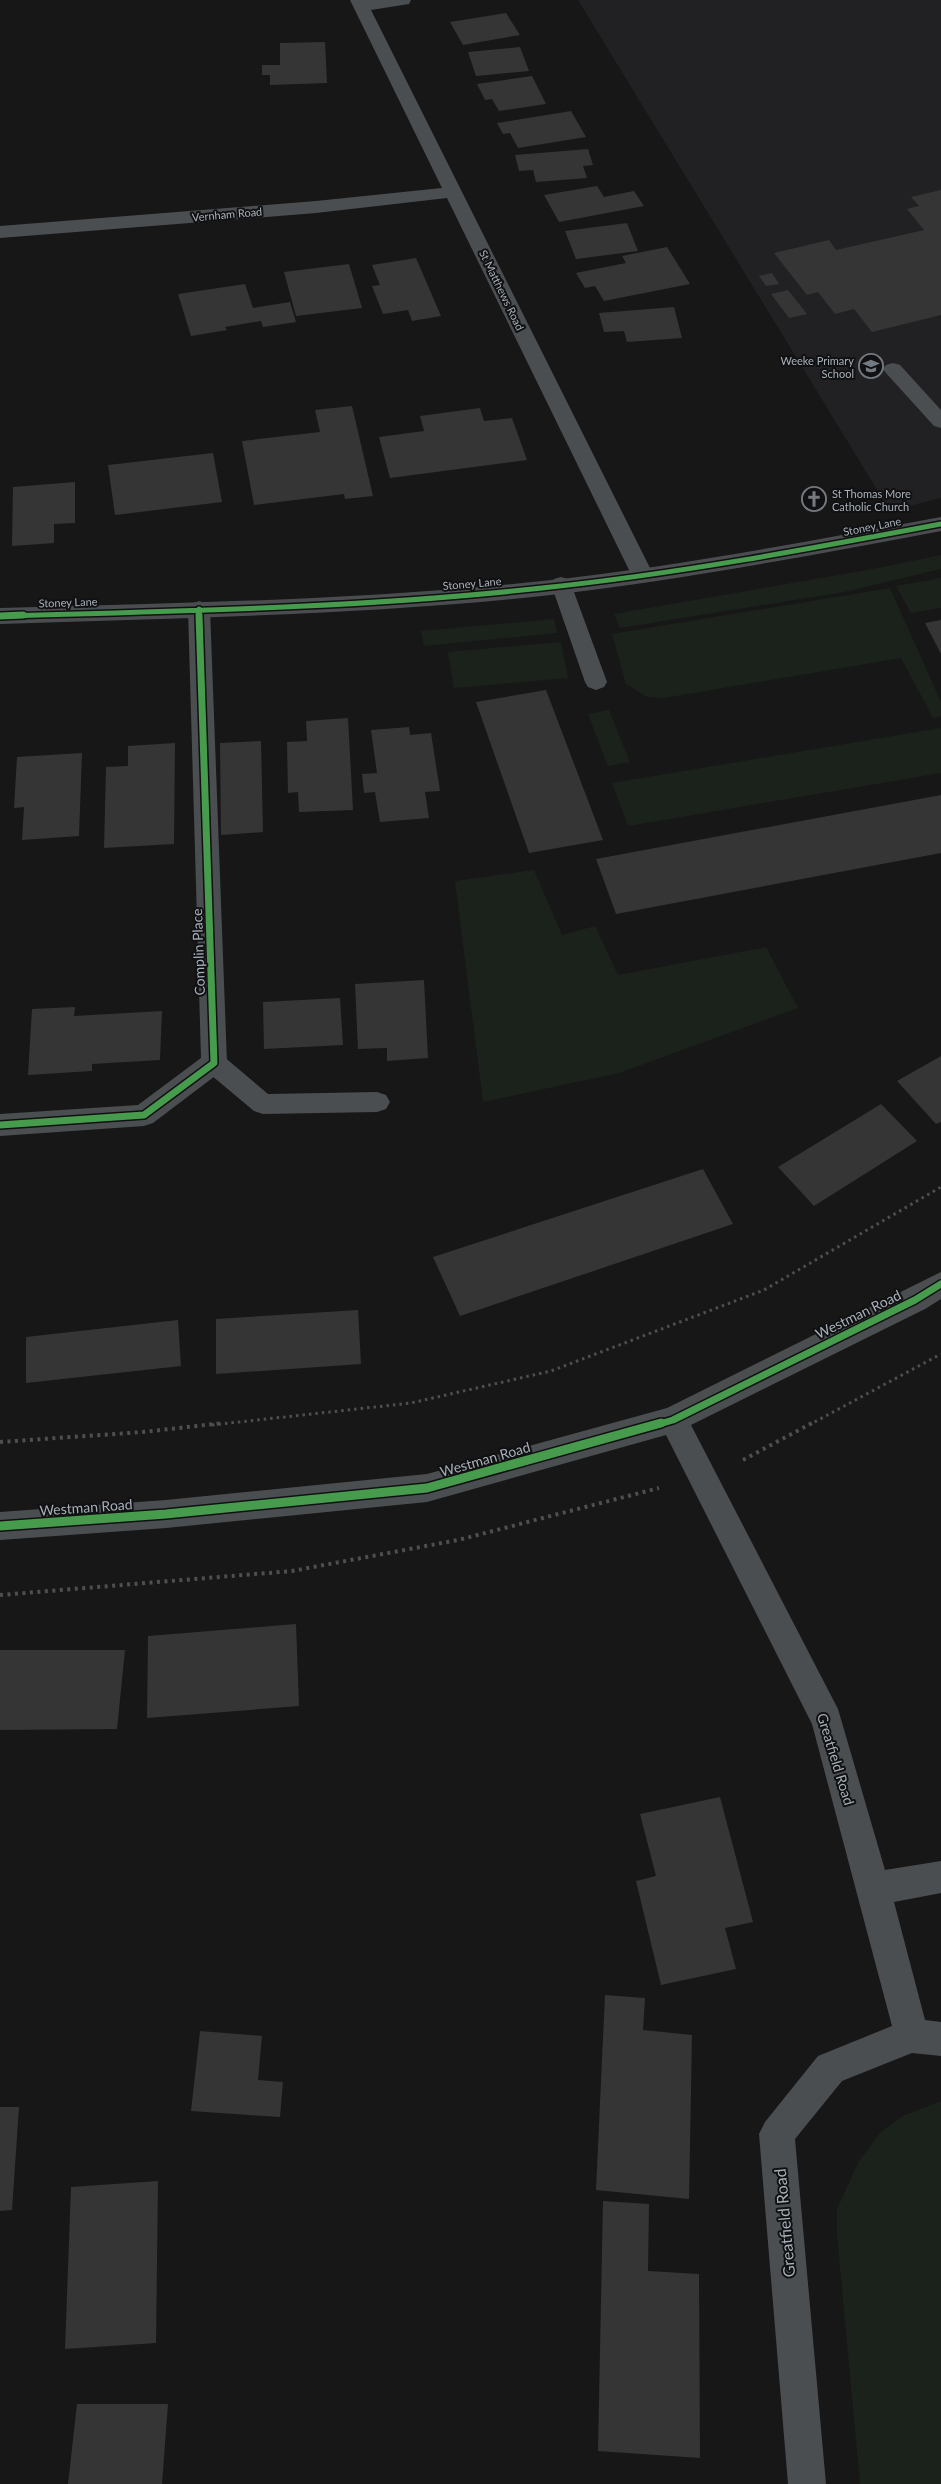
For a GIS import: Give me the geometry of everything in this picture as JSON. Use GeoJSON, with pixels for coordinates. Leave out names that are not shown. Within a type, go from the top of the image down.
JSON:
{"type":"FeatureCollection","features":[{"type":"Feature","properties":{"kind":"street","name":"St Matthews Road"},"geometry":{"type":"LineString","coordinates":[[403,0],[360,3],[642,574]]}},
{"type":"Feature","properties":{"kind":"street","name":"Vernham Road"},"geometry":{"type":"LineString","coordinates":[[0,232],[316,207],[453,192]]}},
{"type":"Feature","properties":{"kind":"street","name":"Stoney Lane"},"geometry":{"type":"LineString","coordinates":[[0,616],[296,606],[468,595],[642,574],[788,553],[941,524]]}},
{"type":"Feature","properties":{"kind":"street","name":"Complin Place"},"geometry":{"type":"LineString","coordinates":[[199,609],[214,1063]]}},
{"type":"Feature","properties":{"kind":"street"},"geometry":{"type":"LineString","coordinates":[[0,1124],[144,1115],[214,1063]]}},
{"type":"Feature","properties":{"kind":"street","name":"Westman Road"},"geometry":{"type":"LineString","coordinates":[[0,1526],[166,1514],[427,1488],[673,1420],[915,1300],[941,1284]]}},
{"type":"Feature","properties":{"kind":"street","name":"Greatfield Road"},"geometry":{"type":"LineString","coordinates":[[673,1420],[827,1720],[874,1889],[926,2038],[830,2068],[777,2134],[807,2484]]}},
{"type":"Feature","properties":{"kind":"street"},"geometry":{"type":"LineString","coordinates":[[874,1889],[941,1877]]}},
{"type":"Feature","properties":{"kind":"lane"},"geometry":{"type":"LineString","coordinates":[[893,369],[941,422]]}},
{"type":"Feature","properties":{"kind":"lane"},"geometry":{"type":"LineString","coordinates":[[561,584],[596,682]]}},
{"type":"Feature","properties":{"kind":"lane"},"geometry":{"type":"LineString","coordinates":[[214,1063],[262,1104],[377,1102]]}},
{"type":"Feature","properties":{"kind":"path"},"geometry":{"type":"LineString","coordinates":[[0,1442],[143,1432],[411,1403],[551,1371],[764,1290],[941,1187]]}},
{"type":"Feature","properties":{"kind":"shaded area","name":"Weeke Primary School"},"geometry":{"type":"Polygon","coordinates":[[[578,0],[941,0],[941,498],[890,511],[578,0]]]}},
{"type":"Feature","properties":{"kind":"shaded area"},"geometry":{"type":"Polygon","coordinates":[[[941,555],[941,569],[844,592],[620,628],[614,614],[873,569],[941,555]]]}},
{"type":"Feature","properties":{"kind":"shaded area"},"geometry":{"type":"Polygon","coordinates":[[[941,578],[941,608],[911,613],[896,586],[941,578]]]}},
{"type":"Feature","properties":{"kind":"shaded area"},"geometry":{"type":"Polygon","coordinates":[[[890,588],[941,702],[941,716],[933,718],[901,658],[664,698],[647,697],[626,684],[612,634],[890,588]]]}},
{"type":"Feature","properties":{"kind":"shaded area"},"geometry":{"type":"Polygon","coordinates":[[[554,619],[557,633],[424,646],[421,631],[554,619]]]}},
{"type":"Feature","properties":{"kind":"shaded area"},"geometry":{"type":"Polygon","coordinates":[[[561,642],[568,678],[454,688],[448,652],[561,642]]]}},
{"type":"Feature","properties":{"kind":"shaded area"},"geometry":{"type":"Polygon","coordinates":[[[609,710],[630,762],[608,766],[588,714],[609,710]]]}},
{"type":"Feature","properties":{"kind":"shaded area"},"geometry":{"type":"Polygon","coordinates":[[[941,728],[941,773],[628,826],[612,783],[941,728]]]}},
{"type":"Feature","properties":{"kind":"shaded area"},"geometry":{"type":"Polygon","coordinates":[[[534,870],[562,935],[595,926],[618,975],[766,947],[798,1008],[619,1073],[483,1102],[455,881],[534,870]]]}},
{"type":"Feature","properties":{"kind":"shaded area"},"geometry":{"type":"Polygon","coordinates":[[[941,2101],[941,2484],[860,2484],[837,2234],[837,2209],[859,2161],[881,2132],[903,2116],[941,2101]]]}},
{"type":"Feature","properties":{"kind":"building"},"geometry":{"type":"Polygon","coordinates":[[[506,13],[520,35],[463,45],[450,22],[506,13]]]}},
{"type":"Feature","properties":{"kind":"building"},"geometry":{"type":"Polygon","coordinates":[[[325,42],[327,83],[270,85],[270,75],[262,75],[262,65],[280,65],[280,43],[325,42]]]}},
{"type":"Feature","properties":{"kind":"building"},"geometry":{"type":"Polygon","coordinates":[[[520,47],[529,71],[476,76],[468,52],[520,47]]]}},
{"type":"Feature","properties":{"kind":"building"},"geometry":{"type":"Polygon","coordinates":[[[532,76],[546,104],[499,111],[492,99],[485,100],[477,84],[532,76]]]}},
{"type":"Feature","properties":{"kind":"building"},"geometry":{"type":"Polygon","coordinates":[[[571,111],[586,137],[518,148],[510,133],[503,134],[497,123],[571,111]]]}},
{"type":"Feature","properties":{"kind":"building"},"geometry":{"type":"Polygon","coordinates":[[[588,149],[593,165],[583,166],[587,178],[536,182],[533,170],[519,171],[515,155],[588,149]]]}},
{"type":"Feature","properties":{"kind":"building"},"geometry":{"type":"Polygon","coordinates":[[[597,186],[604,197],[634,191],[644,206],[559,222],[544,195],[597,186]]]}},
{"type":"Feature","properties":{"kind":"building"},"geometry":{"type":"Polygon","coordinates":[[[941,190],[941,315],[872,332],[854,309],[835,314],[818,292],[807,295],[774,253],[829,240],[836,250],[924,230],[907,209],[919,206],[911,197],[941,190]]]}},
{"type":"Feature","properties":{"kind":"building"},"geometry":{"type":"Polygon","coordinates":[[[627,223],[638,251],[576,259],[565,231],[627,223]]]}},
{"type":"Feature","properties":{"kind":"building"},"geometry":{"type":"Polygon","coordinates":[[[667,247],[690,284],[604,301],[595,286],[585,288],[576,273],[626,263],[622,256],[667,247]]]}},
{"type":"Feature","properties":{"kind":"building"},"geometry":{"type":"Polygon","coordinates":[[[416,258],[441,316],[412,321],[408,310],[383,314],[372,286],[380,285],[372,265],[416,258]]]}},
{"type":"Feature","properties":{"kind":"building"},"geometry":{"type":"Polygon","coordinates":[[[349,264],[362,308],[296,316],[284,272],[349,264]]]}},
{"type":"Feature","properties":{"kind":"building"},"geometry":{"type":"Polygon","coordinates":[[[772,273],[779,284],[766,286],[759,276],[772,273]]]}},
{"type":"Feature","properties":{"kind":"building"},"geometry":{"type":"Polygon","coordinates":[[[245,284],[253,308],[290,302],[296,322],[263,327],[261,321],[225,327],[227,330],[191,336],[178,294],[245,284]]]}},
{"type":"Feature","properties":{"kind":"building"},"geometry":{"type":"Polygon","coordinates":[[[788,290],[807,314],[789,318],[771,294],[788,290]]]}},
{"type":"Feature","properties":{"kind":"building"},"geometry":{"type":"Polygon","coordinates":[[[674,307],[682,338],[627,342],[624,331],[604,332],[599,313],[674,307]]]}},
{"type":"Feature","properties":{"kind":"building"},"geometry":{"type":"Polygon","coordinates":[[[352,406],[373,496],[345,499],[344,494],[254,505],[242,441],[320,432],[315,410],[352,406]]]}},
{"type":"Feature","properties":{"kind":"building"},"geometry":{"type":"Polygon","coordinates":[[[480,408],[484,421],[512,418],[527,460],[390,478],[379,437],[424,431],[420,416],[480,408]]]}},
{"type":"Feature","properties":{"kind":"building"},"geometry":{"type":"Polygon","coordinates":[[[213,453],[222,502],[115,515],[108,465],[213,453]]]}},
{"type":"Feature","properties":{"kind":"building"},"geometry":{"type":"Polygon","coordinates":[[[75,482],[75,523],[54,524],[54,543],[12,546],[13,487],[75,482]]]}},
{"type":"Feature","properties":{"kind":"building"},"geometry":{"type":"Polygon","coordinates":[[[941,620],[941,654],[925,623],[941,620]]]}},
{"type":"Feature","properties":{"kind":"building"},"geometry":{"type":"Polygon","coordinates":[[[546,690],[603,840],[529,853],[476,702],[546,690]]]}},
{"type":"Feature","properties":{"kind":"building"},"geometry":{"type":"Polygon","coordinates":[[[348,718],[353,810],[299,812],[298,792],[288,793],[287,742],[307,741],[306,721],[348,718]]]}},
{"type":"Feature","properties":{"kind":"building"},"geometry":{"type":"Polygon","coordinates":[[[409,727],[410,735],[431,733],[440,791],[425,792],[429,818],[380,822],[375,792],[364,793],[362,774],[377,773],[371,730],[409,727]]]}},
{"type":"Feature","properties":{"kind":"building"},"geometry":{"type":"Polygon","coordinates":[[[261,741],[263,832],[221,835],[220,743],[261,741]]]}},
{"type":"Feature","properties":{"kind":"building"},"geometry":{"type":"Polygon","coordinates":[[[175,743],[174,844],[104,848],[106,767],[128,766],[128,746],[175,743]]]}},
{"type":"Feature","properties":{"kind":"building"},"geometry":{"type":"Polygon","coordinates":[[[82,753],[79,836],[22,840],[24,807],[14,808],[17,757],[82,753]]]}},
{"type":"Feature","properties":{"kind":"building"},"geometry":{"type":"Polygon","coordinates":[[[941,795],[941,853],[616,914],[596,859],[941,795]]]}},
{"type":"Feature","properties":{"kind":"building"},"geometry":{"type":"Polygon","coordinates":[[[424,980],[428,1058],[387,1061],[387,1048],[358,1049],[355,984],[424,980]]]}},
{"type":"Feature","properties":{"kind":"building"},"geometry":{"type":"Polygon","coordinates":[[[340,998],[343,1045],[264,1049],[263,1002],[340,998]]]}},
{"type":"Feature","properties":{"kind":"building"},"geometry":{"type":"Polygon","coordinates":[[[75,1007],[74,1016],[162,1011],[160,1060],[92,1064],[92,1071],[28,1075],[32,1009],[75,1007]]]}},
{"type":"Feature","properties":{"kind":"building"},"geometry":{"type":"Polygon","coordinates":[[[941,1056],[941,1122],[936,1124],[897,1081],[941,1056]]]}},
{"type":"Feature","properties":{"kind":"building"},"geometry":{"type":"Polygon","coordinates":[[[881,1104],[917,1141],[814,1206],[778,1167],[881,1104]]]}},
{"type":"Feature","properties":{"kind":"building"},"geometry":{"type":"Polygon","coordinates":[[[703,1169],[733,1224],[460,1316],[433,1257],[703,1169]]]}},
{"type":"Feature","properties":{"kind":"building"},"geometry":{"type":"Polygon","coordinates":[[[358,1310],[361,1364],[216,1374],[216,1319],[358,1310]]]}},
{"type":"Feature","properties":{"kind":"building"},"geometry":{"type":"Polygon","coordinates":[[[178,1320],[181,1366],[26,1383],[26,1337],[178,1320]]]}},
{"type":"Feature","properties":{"kind":"building"},"geometry":{"type":"Polygon","coordinates":[[[296,1624],[299,1706],[147,1718],[148,1636],[296,1624]]]}},
{"type":"Feature","properties":{"kind":"building"},"geometry":{"type":"Polygon","coordinates":[[[0,1650],[125,1650],[117,1729],[0,1730],[0,1650]]]}},
{"type":"Feature","properties":{"kind":"building"},"geometry":{"type":"Polygon","coordinates":[[[720,1797],[753,1922],[725,1928],[736,1969],[661,1985],[636,1881],[656,1876],[640,1814],[720,1797]]]}},
{"type":"Feature","properties":{"kind":"building"},"geometry":{"type":"Polygon","coordinates":[[[605,1995],[645,1998],[643,2030],[692,2035],[689,2199],[596,2190],[605,1995]]]}},
{"type":"Feature","properties":{"kind":"building"},"geometry":{"type":"Polygon","coordinates":[[[200,2031],[262,2036],[258,2080],[283,2082],[280,2117],[191,2111],[200,2031]]]}},
{"type":"Feature","properties":{"kind":"building"},"geometry":{"type":"Polygon","coordinates":[[[0,2107],[19,2107],[12,2210],[0,2211],[0,2107]]]}},
{"type":"Feature","properties":{"kind":"building"},"geometry":{"type":"Polygon","coordinates":[[[158,2181],[156,2343],[65,2349],[71,2187],[158,2181]]]}},
{"type":"Feature","properties":{"kind":"building"},"geometry":{"type":"Polygon","coordinates":[[[603,2201],[649,2204],[648,2271],[699,2274],[700,2458],[598,2451],[603,2201]]]}},
{"type":"Feature","properties":{"kind":"building"},"geometry":{"type":"Polygon","coordinates":[[[77,2404],[168,2404],[162,2484],[68,2484],[77,2404]]]}},
{"type":"Feature","properties":{"kind":"cycle path"},"geometry":{"type":"LineString","coordinates":[[0,616],[304,605],[485,594],[657,574],[941,524]]}},
{"type":"Feature","properties":{"kind":"cycle path"},"geometry":{"type":"LineString","coordinates":[[0,1125],[144,1115],[214,1063],[199,609]]}},
{"type":"Feature","properties":{"kind":"cycle path"},"geometry":{"type":"LineString","coordinates":[[0,1526],[166,1514],[427,1488],[673,1420],[915,1300],[941,1284]]}},
{"type":"Feature","properties":{"kind":"place","name":"Weeke Primary School"},"geometry":{"type":"Point","coordinates":[871,366]}},
{"type":"Feature","properties":{"kind":"place","name":"St Thomas More Catholic Church"},"geometry":{"type":"Point","coordinates":[814,499]}}]}
